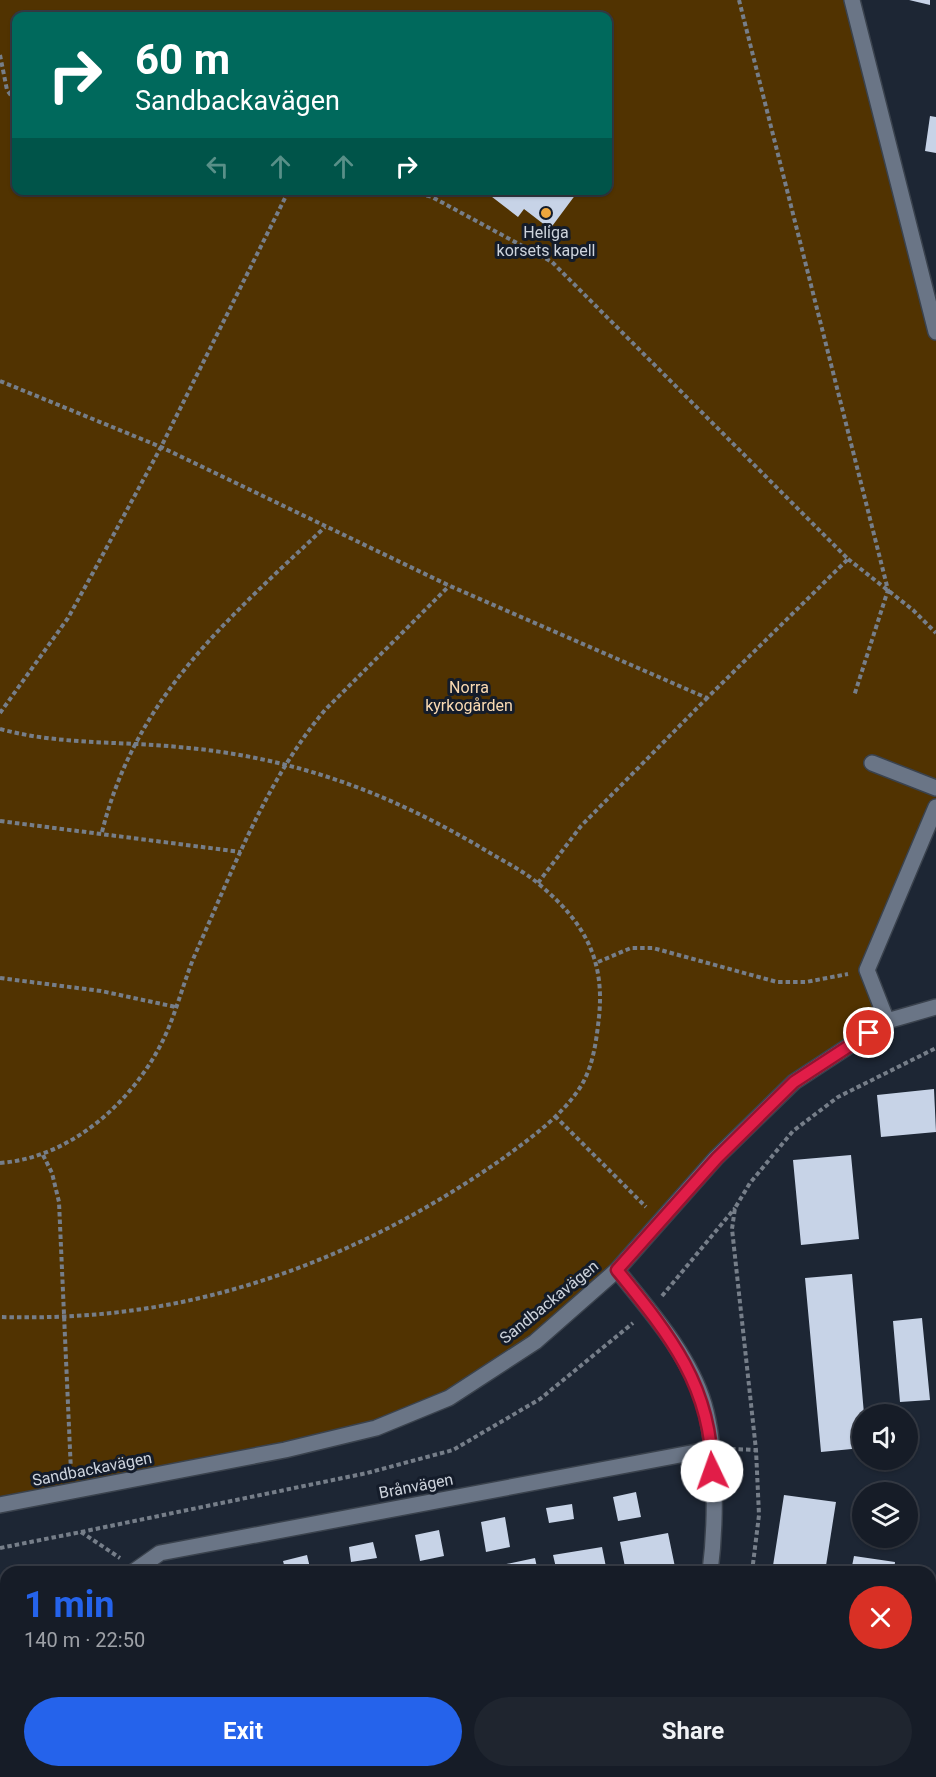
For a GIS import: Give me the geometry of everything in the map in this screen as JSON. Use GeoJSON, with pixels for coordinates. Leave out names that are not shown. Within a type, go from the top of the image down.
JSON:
{"type":"FeatureCollection","features":[{"type":"Feature","properties":{"kind":"street"},"geometry":{"type":"LineString","coordinates":[[852,0],[936,332]]}},
{"type":"Feature","properties":{"kind":"street"},"geometry":{"type":"LineString","coordinates":[[873,763],[936,788]]}},
{"type":"Feature","properties":{"kind":"street"},"geometry":{"type":"LineString","coordinates":[[887,1021],[867,970],[936,807]]}},
{"type":"Feature","properties":{"kind":"street","name":"Sandbackavägen"},"geometry":{"type":"LineString","coordinates":[[0,1505],[285,1450],[376,1428],[449,1398],[525,1348],[617,1270],[717,1158],[794,1082],[887,1021],[936,1007]]}},
{"type":"Feature","properties":{"kind":"street"},"geometry":{"type":"LineString","coordinates":[[617,1270],[649,1310],[688,1368],[704,1403],[712,1449],[710,1566]]}},
{"type":"Feature","properties":{"kind":"street","name":"Brånvägen"},"geometry":{"type":"LineString","coordinates":[[140,1566],[160,1553],[712,1449]]}},
{"type":"Feature","properties":{"kind":"path"},"geometry":{"type":"LineString","coordinates":[[739,0],[888,590],[854,696]]}},
{"type":"Feature","properties":{"kind":"path"},"geometry":{"type":"LineString","coordinates":[[0,55],[7,90],[12,97]]}},
{"type":"Feature","properties":{"kind":"path"},"geometry":{"type":"LineString","coordinates":[[0,713],[68,618],[161,447],[287,195]]}},
{"type":"Feature","properties":{"kind":"path"},"geometry":{"type":"LineString","coordinates":[[425,195],[552,262],[848,559],[888,590],[936,633]]}},
{"type":"Feature","properties":{"kind":"path"},"geometry":{"type":"LineString","coordinates":[[0,381],[161,447],[450,586],[707,698]]}},
{"type":"Feature","properties":{"kind":"path"},"geometry":{"type":"LineString","coordinates":[[102,832],[112,795],[136,744],[151,717],[206,641],[325,527]]}},
{"type":"Feature","properties":{"kind":"path"},"geometry":{"type":"LineString","coordinates":[[538,883],[581,826],[848,559]]}},
{"type":"Feature","properties":{"kind":"path"},"geometry":{"type":"LineString","coordinates":[[0,1163],[43,1155],[71,1140],[109,1113],[129,1092],[160,1046],[196,953],[241,852],[263,803],[286,765],[307,732],[325,710],[450,586]]}},
{"type":"Feature","properties":{"kind":"path"},"geometry":{"type":"LineString","coordinates":[[0,729],[63,742],[136,744],[220,752],[286,765],[357,785],[416,812],[538,883],[578,925],[598,962],[599,1012],[595,1047],[587,1075],[576,1094],[555,1116],[523,1144],[470,1181],[370,1238],[316,1263],[205,1297],[101,1315],[0,1317]]}},
{"type":"Feature","properties":{"kind":"path"},"geometry":{"type":"LineString","coordinates":[[0,821],[102,832],[241,852]]}},
{"type":"Feature","properties":{"kind":"path"},"geometry":{"type":"LineString","coordinates":[[598,962],[632,948],[653,948],[777,982],[806,982],[867,970]]}},
{"type":"Feature","properties":{"kind":"path"},"geometry":{"type":"LineString","coordinates":[[0,978],[101,991],[176,1007]]}},
{"type":"Feature","properties":{"kind":"path"},"geometry":{"type":"LineString","coordinates":[[649,1310],[698,1255],[735,1209],[750,1184],[794,1131],[838,1097],[936,1048]]}},
{"type":"Feature","properties":{"kind":"path"},"geometry":{"type":"LineString","coordinates":[[555,1116],[659,1221]]}},
{"type":"Feature","properties":{"kind":"path"},"geometry":{"type":"LineString","coordinates":[[43,1155],[52,1173],[59,1202],[72,1492]]}},
{"type":"Feature","properties":{"kind":"path"},"geometry":{"type":"LineString","coordinates":[[735,1209],[732,1230],[756,1450],[759,1515],[753,1566]]}},
{"type":"Feature","properties":{"kind":"path"},"geometry":{"type":"LineString","coordinates":[[712,1449],[756,1450]]}},
{"type":"Feature","properties":{"kind":"path"},"geometry":{"type":"LineString","coordinates":[[0,1548],[81,1532],[128,1566]]}},
{"type":"Feature","properties":{"kind":"green space","name":"Norra kyrkogården"},"geometry":{"type":"Polygon","coordinates":[[[0,0],[852,0],[936,332],[936,807],[867,970],[887,1021],[794,1082],[535,1342],[449,1398],[376,1428],[0,1505],[0,0]]]}},
{"type":"Feature","properties":{"kind":"building"},"geometry":{"type":"Polygon","coordinates":[[[909,0],[930,0],[930,5],[909,0]]]}},
{"type":"Feature","properties":{"kind":"building"},"geometry":{"type":"Polygon","coordinates":[[[930,116],[936,117],[936,153],[925,151],[930,116]]]}},
{"type":"Feature","properties":{"kind":"building","name":"Heliga korsets kapell"},"geometry":{"type":"Polygon","coordinates":[[[489,195],[575,195],[550,229],[524,209],[518,217],[489,195]]]}},
{"type":"Feature","properties":{"kind":"building"},"geometry":{"type":"Polygon","coordinates":[[[934,1089],[936,1132],[881,1137],[877,1095],[934,1089]]]}},
{"type":"Feature","properties":{"kind":"building"},"geometry":{"type":"Polygon","coordinates":[[[851,1155],[859,1239],[801,1245],[793,1160],[851,1155]]]}},
{"type":"Feature","properties":{"kind":"building"},"geometry":{"type":"Polygon","coordinates":[[[852,1274],[863,1404],[852,1404],[852,1449],[821,1452],[805,1278],[852,1274]]]}},
{"type":"Feature","properties":{"kind":"building"},"geometry":{"type":"Polygon","coordinates":[[[922,1318],[930,1400],[900,1402],[893,1321],[922,1318]]]}},
{"type":"Feature","properties":{"kind":"building"},"geometry":{"type":"Polygon","coordinates":[[[636,1492],[641,1517],[618,1521],[613,1497],[636,1492]]]}},
{"type":"Feature","properties":{"kind":"building"},"geometry":{"type":"Polygon","coordinates":[[[784,1495],[836,1502],[826,1566],[773,1566],[784,1495]]]}},
{"type":"Feature","properties":{"kind":"building"},"geometry":{"type":"Polygon","coordinates":[[[572,1504],[574,1519],[549,1523],[546,1508],[572,1504]]]}},
{"type":"Feature","properties":{"kind":"building"},"geometry":{"type":"Polygon","coordinates":[[[505,1517],[510,1547],[486,1552],[481,1522],[505,1517]]]}},
{"type":"Feature","properties":{"kind":"building"},"geometry":{"type":"Polygon","coordinates":[[[439,1530],[444,1556],[420,1561],[415,1535],[439,1530]]]}},
{"type":"Feature","properties":{"kind":"building"},"geometry":{"type":"Polygon","coordinates":[[[668,1533],[675,1566],[625,1566],[620,1542],[668,1533]]]}},
{"type":"Feature","properties":{"kind":"building"},"geometry":{"type":"Polygon","coordinates":[[[373,1542],[377,1558],[351,1562],[349,1547],[373,1542]]]}},
{"type":"Feature","properties":{"kind":"building"},"geometry":{"type":"Polygon","coordinates":[[[602,1547],[606,1566],[556,1566],[553,1555],[602,1547]]]}},
{"type":"Feature","properties":{"kind":"building"},"geometry":{"type":"Polygon","coordinates":[[[307,1555],[310,1566],[284,1566],[283,1561],[307,1555]]]}},
{"type":"Feature","properties":{"kind":"building"},"geometry":{"type":"Polygon","coordinates":[[[854,1556],[895,1562],[895,1566],[852,1566],[854,1556]]]}},
{"type":"Feature","properties":{"kind":"building"},"geometry":{"type":"Polygon","coordinates":[[[535,1558],[537,1566],[497,1566],[535,1558]]]}},
{"type":"Feature","properties":{"kind":"place","name":"Heliga korsets kapell"},"geometry":{"type":"Point","coordinates":[546,213]}},
{"type":"Feature","properties":{"kind":"route"},"geometry":{"type":"LineString","coordinates":[[712,1471],[712,1449],[704,1403],[688,1368],[655,1317],[617,1270],[717,1158],[794,1082],[869,1033]]}}]}
